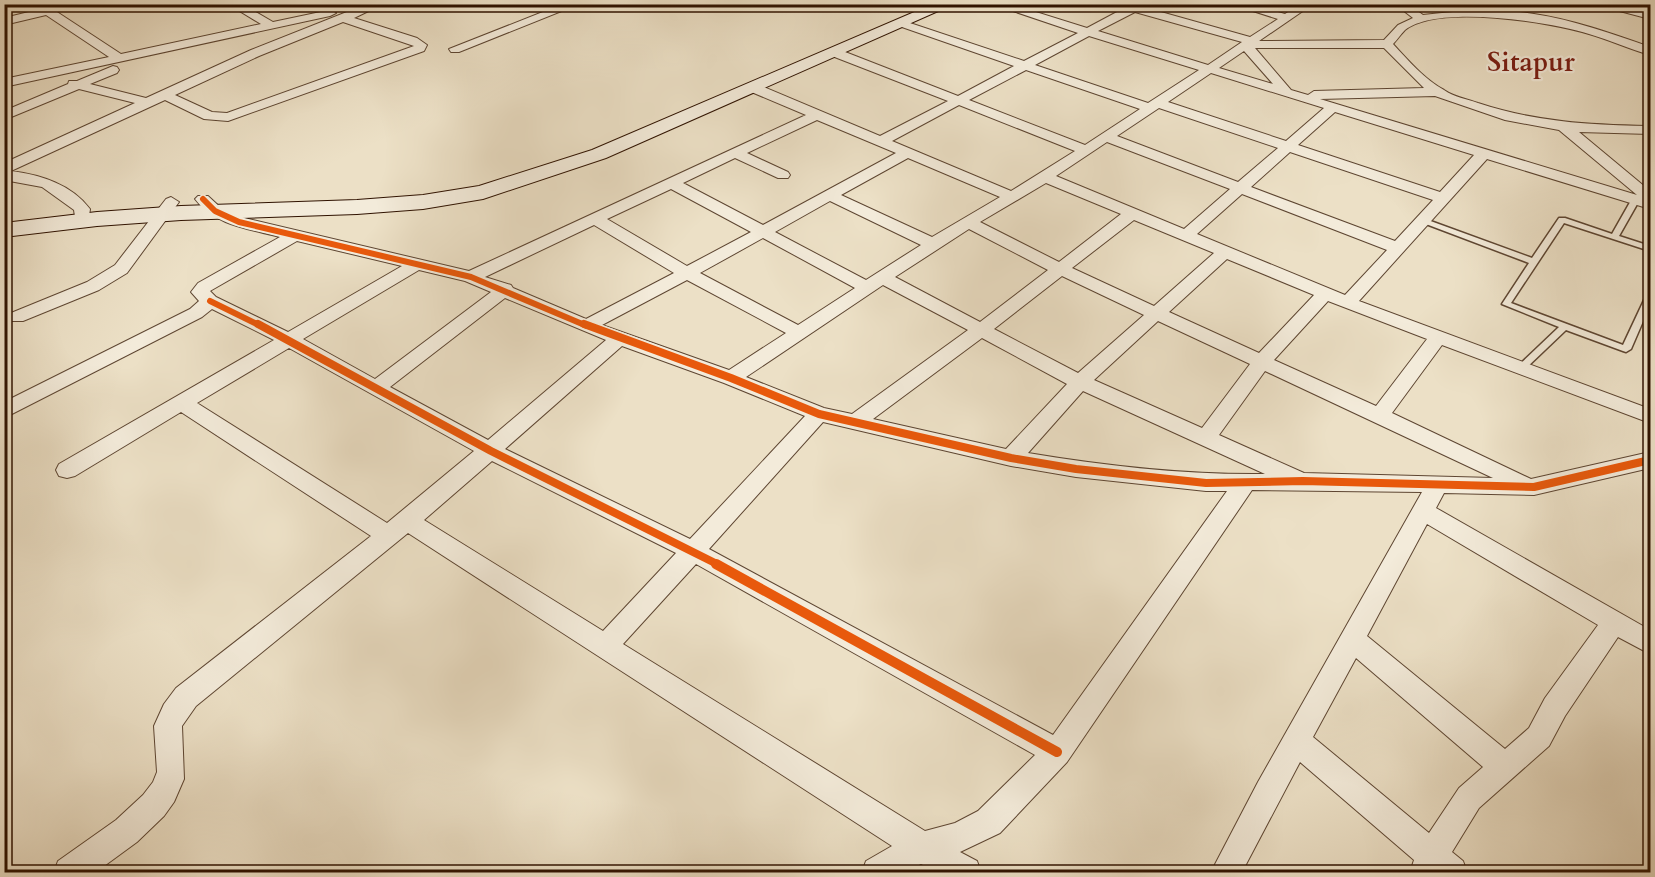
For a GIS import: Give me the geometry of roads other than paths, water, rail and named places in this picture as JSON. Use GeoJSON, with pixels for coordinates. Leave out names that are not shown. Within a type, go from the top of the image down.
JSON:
{"type":"FeatureCollection","features":[{"type":"Feature","properties":{"kind":"street"},"geometry":{"type":"LineString","coordinates":[[4,22],[77,4]]}},
{"type":"Feature","properties":{"kind":"street"},"geometry":{"type":"LineString","coordinates":[[233,4],[270,25]]}},
{"type":"Feature","properties":{"kind":"street"},"geometry":{"type":"LineString","coordinates":[[4,168],[339,16],[378,4]]}},
{"type":"Feature","properties":{"kind":"street"},"geometry":{"type":"LineString","coordinates":[[455,49],[574,4]]}},
{"type":"Feature","properties":{"kind":"street"},"geometry":{"type":"LineString","coordinates":[[4,220],[398,190],[522,169],[580,152],[631,133],[930,4]]}},
{"type":"Feature","properties":{"kind":"street"},"geometry":{"type":"LineString","coordinates":[[209,205],[357,207],[423,202],[483,192],[599,154],[947,4]]}},
{"type":"Feature","properties":{"kind":"street"},"geometry":{"type":"LineString","coordinates":[[998,4],[1292,95],[1643,199]]}},
{"type":"Feature","properties":{"kind":"street"},"geometry":{"type":"LineString","coordinates":[[1236,4],[1287,18]]}},
{"type":"Feature","properties":{"kind":"street"},"geometry":{"type":"LineString","coordinates":[[731,378],[874,282],[1010,196],[1045,177],[1308,4]]}},
{"type":"Feature","properties":{"kind":"street"},"geometry":{"type":"LineString","coordinates":[[1400,4],[1421,19]]}},
{"type":"Feature","properties":{"kind":"street"},"geometry":{"type":"LineString","coordinates":[[1507,4],[1522,16]]}},
{"type":"Feature","properties":{"kind":"street"},"geometry":{"type":"LineString","coordinates":[[1598,4],[1650,16]]}},
{"type":"Feature","properties":{"kind":"street"},"geometry":{"type":"LineString","coordinates":[[166,95],[209,116],[228,117],[420,48],[421,45],[413,40],[339,16],[319,5]]}},
{"type":"Feature","properties":{"kind":"street"},"geometry":{"type":"LineString","coordinates":[[880,142],[1138,6],[1248,43],[1387,44],[1413,74],[1437,92],[1478,108],[1525,120],[1562,126],[1603,130],[1650,130]]}},
{"type":"Feature","properties":{"kind":"street"},"geometry":{"type":"LineString","coordinates":[[48,11],[119,58]]}},
{"type":"Feature","properties":{"kind":"street"},"geometry":{"type":"LineString","coordinates":[[1387,44],[1402,27],[1421,19],[1459,14],[1522,16],[1592,31],[1650,51]]}},
{"type":"Feature","properties":{"kind":"street"},"geometry":{"type":"LineString","coordinates":[[4,83],[270,25],[339,16]]}},
{"type":"Feature","properties":{"kind":"street"},"geometry":{"type":"LineString","coordinates":[[903,24],[1026,65],[1288,146],[1443,198]]}},
{"type":"Feature","properties":{"kind":"street"},"geometry":{"type":"LineString","coordinates":[[1626,41],[1650,41]]}},
{"type":"Feature","properties":{"kind":"street"},"geometry":{"type":"LineString","coordinates":[[1248,43],[1292,95]]}},
{"type":"Feature","properties":{"kind":"street"},"geometry":{"type":"LineString","coordinates":[[4,116],[152,51]]}},
{"type":"Feature","properties":{"kind":"street"},"geometry":{"type":"LineString","coordinates":[[836,53],[1086,150]]}},
{"type":"Feature","properties":{"kind":"street"},"geometry":{"type":"LineString","coordinates":[[40,75],[149,103]]}},
{"type":"Feature","properties":{"kind":"street"},"geometry":{"type":"LineString","coordinates":[[754,88],[1010,196]]}},
{"type":"Feature","properties":{"kind":"street"},"geometry":{"type":"LineString","coordinates":[[1292,95],[1437,92]]}},
{"type":"Feature","properties":{"kind":"street"},"geometry":{"type":"LineString","coordinates":[[1185,236],[1333,107]]}},
{"type":"Feature","properties":{"kind":"street"},"geometry":{"type":"LineString","coordinates":[[471,277],[816,115]]}},
{"type":"Feature","properties":{"kind":"street"},"geometry":{"type":"LineString","coordinates":[[1562,126],[1650,204]]}},
{"type":"Feature","properties":{"kind":"street"},"geometry":{"type":"LineString","coordinates":[[1106,137],[1398,248]]}},
{"type":"Feature","properties":{"kind":"street"},"geometry":{"type":"LineString","coordinates":[[735,153],[783,175]]}},
{"type":"Feature","properties":{"kind":"street"},"geometry":{"type":"LineString","coordinates":[[588,325],[906,153]]}},
{"type":"Feature","properties":{"kind":"street"},"geometry":{"type":"LineString","coordinates":[[1348,303],[1484,153]]}},
{"type":"Feature","properties":{"kind":"street"},"geometry":{"type":"LineString","coordinates":[[4,175],[35,179],[55,185],[82,215]]}},
{"type":"Feature","properties":{"kind":"street"},"geometry":{"type":"LineString","coordinates":[[1045,177],[1325,294],[1650,416]]}},
{"type":"Feature","properties":{"kind":"street"},"geometry":{"type":"LineString","coordinates":[[672,183],[763,232],[981,330],[1080,382],[1204,439],[1304,481]]}},
{"type":"Feature","properties":{"kind":"street"},"geometry":{"type":"LineString","coordinates":[[829,195],[933,244]]}},
{"type":"Feature","properties":{"kind":"street"},"geometry":{"type":"LineString","coordinates":[[209,205],[239,222],[471,277],[619,339],[731,378],[819,414],[1011,458],[1099,472],[1206,483],[1304,481],[1534,487],[1650,460]]}},
{"type":"Feature","properties":{"kind":"street"},"geometry":{"type":"LineString","coordinates":[[17,317],[93,286],[121,269],[166,208]]}},
{"type":"Feature","properties":{"kind":"street"},"geometry":{"type":"LineString","coordinates":[[854,423],[981,330],[1132,214]]}},
{"type":"Feature","properties":{"kind":"street"},"geometry":{"type":"LineString","coordinates":[[4,230],[82,215]]}},
{"type":"Feature","properties":{"kind":"street"},"geometry":{"type":"LineString","coordinates":[[594,219],[687,273],[798,332]]}},
{"type":"Feature","properties":{"kind":"street"},"geometry":{"type":"LineString","coordinates":[[969,223],[1060,269],[1534,487]]}},
{"type":"Feature","properties":{"kind":"street"},"geometry":{"type":"LineString","coordinates":[[293,236],[204,287],[200,292],[201,295],[290,340],[491,451],[693,551],[1057,752]]}},
{"type":"Feature","properties":{"kind":"street"},"geometry":{"type":"LineString","coordinates":[[1011,458],[1080,382],[1225,252]]}},
{"type":"Feature","properties":{"kind":"street"},"geometry":{"type":"LineString","coordinates":[[67,470],[419,263]]}},
{"type":"Feature","properties":{"kind":"street"},"geometry":{"type":"LineString","coordinates":[[376,388],[505,290]]}},
{"type":"Feature","properties":{"kind":"street"},"geometry":{"type":"LineString","coordinates":[[1204,439],[1262,362],[1325,294]]}},
{"type":"Feature","properties":{"kind":"street"},"geometry":{"type":"LineString","coordinates":[[4,411],[196,313],[210,301]]}},
{"type":"Feature","properties":{"kind":"street"},"geometry":{"type":"LineString","coordinates":[[1378,416],[1439,336]]}},
{"type":"Feature","properties":{"kind":"street"},"geometry":{"type":"LineString","coordinates":[[69,873],[141,818],[165,787],[171,770],[166,727],[182,702],[491,451],[619,339]]}},
{"type":"Feature","properties":{"kind":"street"},"geometry":{"type":"LineString","coordinates":[[182,403],[605,646],[966,873]]}},
{"type":"Feature","properties":{"kind":"street"},"geometry":{"type":"LineString","coordinates":[[605,646],[819,414]]}},
{"type":"Feature","properties":{"kind":"street"},"geometry":{"type":"LineString","coordinates":[[1226,873],[1438,483]]}},
{"type":"Feature","properties":{"kind":"street"},"geometry":{"type":"LineString","coordinates":[[877,873],[886,865],[922,847],[959,837],[989,822],[1057,752],[1244,484]]}},
{"type":"Feature","properties":{"kind":"street"},"geometry":{"type":"LineString","coordinates":[[1423,512],[1614,622],[1649,638]]}},
{"type":"Feature","properties":{"kind":"street"},"geometry":{"type":"LineString","coordinates":[[1296,741],[1436,868],[1469,798],[1539,737],[1555,707],[1614,622]]}},
{"type":"Feature","properties":{"kind":"street"},"geometry":{"type":"LineString","coordinates":[[1352,639],[1505,767]]}},
{"type":"Feature","properties":{"kind":"lane"},"geometry":{"type":"LineString","coordinates":[[1614,237],[1643,199]]}},
{"type":"Feature","properties":{"kind":"lane"},"geometry":{"type":"LineString","coordinates":[[1650,249],[1562,220],[1506,304],[1626,349],[1650,300]]}},
{"type":"Feature","properties":{"kind":"lane"},"geometry":{"type":"LineString","coordinates":[[1422,221],[1534,261]]}},
{"type":"Feature","properties":{"kind":"lane"},"geometry":{"type":"LineString","coordinates":[[1521,368],[1565,326]]}},
{"type":"Feature","properties":{"kind":"district","name":"Sitapur"},"geometry":{"type":"Point","coordinates":[1531,62]}}]}
